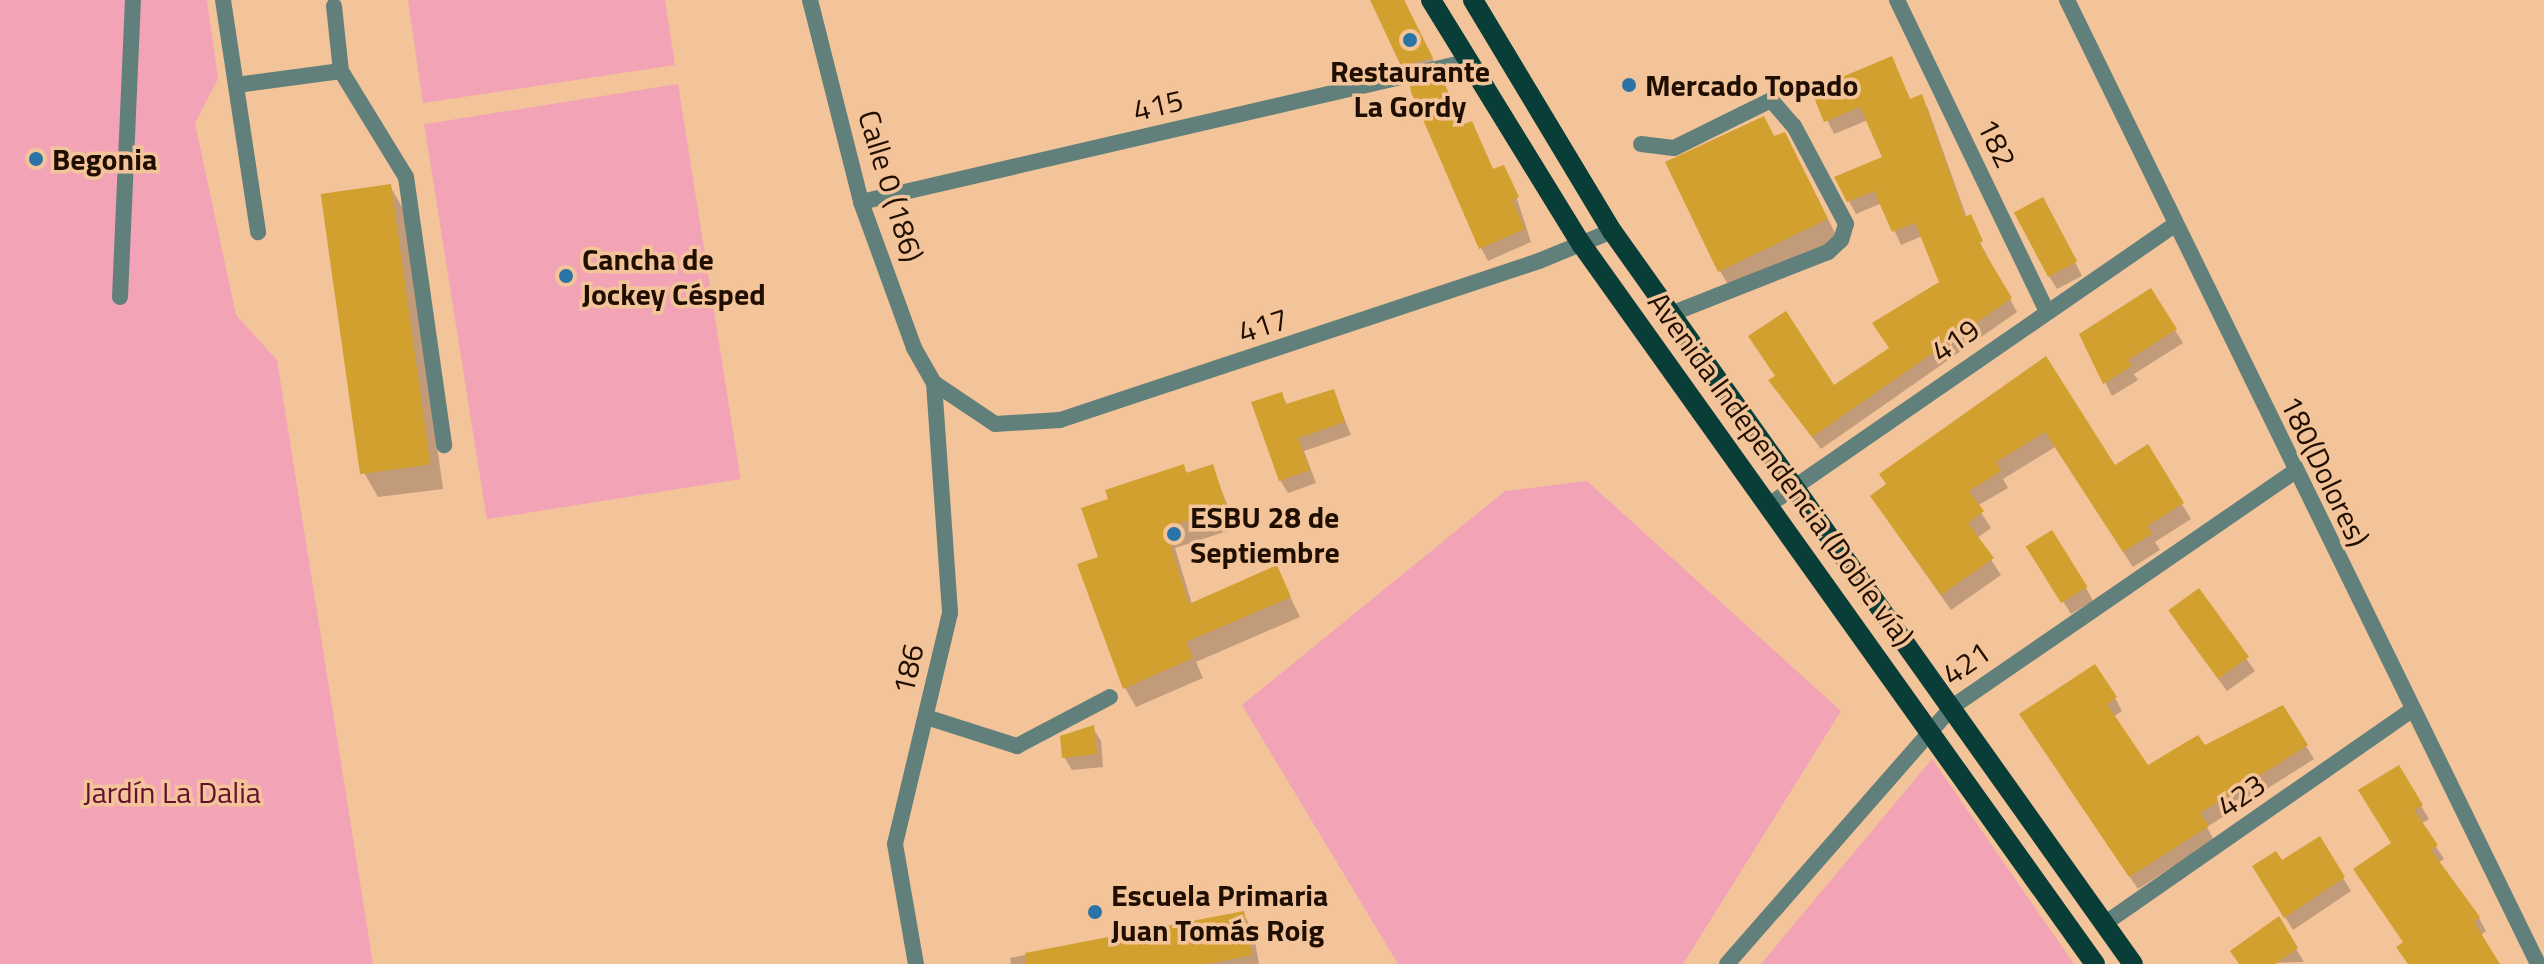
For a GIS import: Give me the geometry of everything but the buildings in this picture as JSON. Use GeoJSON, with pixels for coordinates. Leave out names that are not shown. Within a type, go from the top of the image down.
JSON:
{"type":"FeatureCollection","features":[{"type":"Feature","properties":{"kind":"main road","name":"Avenida Independencia (Doble vía)"},"geometry":{"type":"LineString","coordinates":[[1431,0],[1466,62],[1582,245],[1930,727],[2095,964]]}},
{"type":"Feature","properties":{"kind":"main road","name":"Avenida Independencia (Doble vía)"},"geometry":{"type":"LineString","coordinates":[[1473,0],[1612,231],[2133,964]]}},
{"type":"Feature","properties":{"kind":"street"},"geometry":{"type":"LineString","coordinates":[[120,297],[133,0]]}},
{"type":"Feature","properties":{"kind":"street"},"geometry":{"type":"LineString","coordinates":[[223,0],[258,232]]}},
{"type":"Feature","properties":{"kind":"street","name":"Calle 0 (186)"},"geometry":{"type":"LineString","coordinates":[[810,0],[861,202],[914,348],[934,383]]}},
{"type":"Feature","properties":{"kind":"street","name":"182"},"geometry":{"type":"LineString","coordinates":[[1897,0],[2046,310]]}},
{"type":"Feature","properties":{"kind":"street","name":"180(Dolores)"},"geometry":{"type":"LineString","coordinates":[[2067,0],[2294,472],[2538,964]]}},
{"type":"Feature","properties":{"kind":"street"},"geometry":{"type":"LineString","coordinates":[[334,6],[341,71],[406,177],[444,445]]}},
{"type":"Feature","properties":{"kind":"street","name":"415"},"geometry":{"type":"LineString","coordinates":[[861,202],[1466,62]]}},
{"type":"Feature","properties":{"kind":"street"},"geometry":{"type":"LineString","coordinates":[[236,85],[341,71]]}},
{"type":"Feature","properties":{"kind":"street"},"geometry":{"type":"LineString","coordinates":[[1641,144],[1674,148],[1771,100],[1794,126],[1846,224],[1841,240],[1828,252],[1671,314]]}},
{"type":"Feature","properties":{"kind":"street","name":"419"},"geometry":{"type":"LineString","coordinates":[[1770,504],[2046,310],[2174,225]]}},
{"type":"Feature","properties":{"kind":"street","name":"417"},"geometry":{"type":"LineString","coordinates":[[934,383],[995,424],[1060,420],[1582,245],[1612,231]]}},
{"type":"Feature","properties":{"kind":"street","name":"186"},"geometry":{"type":"LineString","coordinates":[[916,964],[895,844],[950,613],[934,383]]}},
{"type":"Feature","properties":{"kind":"street","name":"421"},"geometry":{"type":"LineString","coordinates":[[1727,964],[1930,727],[1952,707],[2294,472]]}},
{"type":"Feature","properties":{"kind":"street"},"geometry":{"type":"LineString","coordinates":[[926,717],[1017,746],[1110,697]]}},
{"type":"Feature","properties":{"kind":"street","name":"423"},"geometry":{"type":"LineString","coordinates":[[2104,924],[2411,711]]}},
{"type":"Feature","properties":{"kind":"green space","name":"Jardín La Dalia"},"geometry":{"type":"Polygon","coordinates":[[[0,0],[207,0],[218,79],[195,123],[236,315],[277,360],[373,964],[0,964],[0,0]]]}},
{"type":"Feature","properties":{"kind":"green space"},"geometry":{"type":"Polygon","coordinates":[[[408,0],[665,0],[675,65],[423,103],[408,0]]]}},
{"type":"Feature","properties":{"kind":"green space"},"geometry":{"type":"Polygon","coordinates":[[[678,84],[741,479],[487,519],[424,124],[678,84]]]}},
{"type":"Feature","properties":{"kind":"green space"},"geometry":{"type":"Polygon","coordinates":[[[1587,481],[1841,711],[1683,964],[1398,964],[1242,705],[1505,491],[1587,481]]]}},
{"type":"Feature","properties":{"kind":"green space"},"geometry":{"type":"Polygon","coordinates":[[[1932,759],[2074,964],[1761,964],[1932,759]]]}},
{"type":"Feature","properties":{"kind":"place","name":"Restaurante La Gordy"},"geometry":{"type":"Point","coordinates":[1410,40]}},
{"type":"Feature","properties":{"kind":"place","name":"Mercado Topado"},"geometry":{"type":"Point","coordinates":[1629,85]}},
{"type":"Feature","properties":{"kind":"place","name":"Begonia"},"geometry":{"type":"Point","coordinates":[36,159]}},
{"type":"Feature","properties":{"kind":"place","name":"Cancha de Jockey Césped"},"geometry":{"type":"Point","coordinates":[566,276]}},
{"type":"Feature","properties":{"kind":"place","name":"ESBU 28 de Septiembre"},"geometry":{"type":"Point","coordinates":[1174,534]}},
{"type":"Feature","properties":{"kind":"place","name":"Escuela Primaria Juan Tomás Roig"},"geometry":{"type":"Point","coordinates":[1095,912]}}]}
